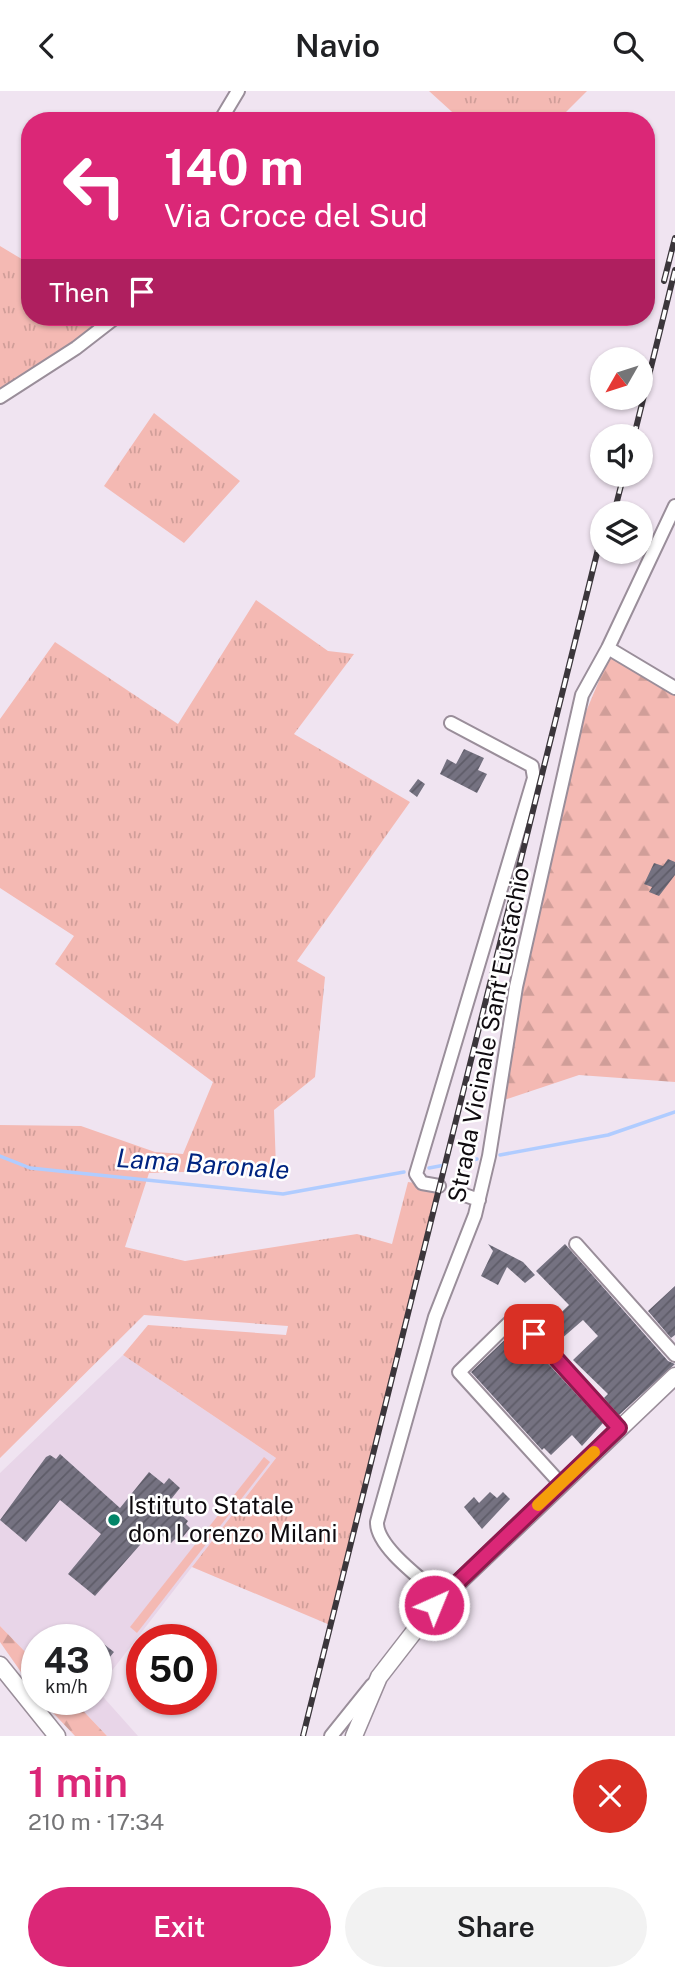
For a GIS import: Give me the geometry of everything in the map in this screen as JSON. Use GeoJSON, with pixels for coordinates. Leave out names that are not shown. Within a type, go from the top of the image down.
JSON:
{"type":"FeatureCollection","features":[{"type":"Feature","properties":{"kind":"main road"},"geometry":{"type":"LineString","coordinates":[[354,1736],[379,1677],[442,1597],[675,1376]]}},
{"type":"Feature","properties":{"kind":"main road"},"geometry":{"type":"LineString","coordinates":[[0,1665],[57,1736]]}},
{"type":"Feature","properties":{"kind":"street"},"geometry":{"type":"LineString","coordinates":[[225,112],[238,91]]}},
{"type":"Feature","properties":{"kind":"street"},"geometry":{"type":"LineString","coordinates":[[0,397],[76,348],[104,326]]}},
{"type":"Feature","properties":{"kind":"street","name":"Strada Vicinale Sant'Eustachio"},"geometry":{"type":"LineString","coordinates":[[442,1597],[385,1544],[377,1532],[377,1522],[435,1317],[479,1200],[516,987],[582,695],[608,649],[675,506]]}},
{"type":"Feature","properties":{"kind":"street"},"geometry":{"type":"LineString","coordinates":[[608,649],[675,688]]}},
{"type":"Feature","properties":{"kind":"street"},"geometry":{"type":"LineString","coordinates":[[439,1187],[422,1183],[416,1174],[534,778],[531,766],[451,723]]}},
{"type":"Feature","properties":{"kind":"street"},"geometry":{"type":"LineString","coordinates":[[456,1192],[479,1200]]}},
{"type":"Feature","properties":{"kind":"street"},"geometry":{"type":"LineString","coordinates":[[576,1244],[675,1355]]}},
{"type":"Feature","properties":{"kind":"street"},"geometry":{"type":"LineString","coordinates":[[560,1483],[459,1372],[517,1315],[619,1428]]}},
{"type":"Feature","properties":{"kind":"street"},"geometry":{"type":"LineString","coordinates":[[331,1736],[379,1677]]}},
{"type":"Feature","properties":{"kind":"shaded area","name":"Istituto Statale don Lorenzo Milani"},"geometry":{"type":"Polygon","coordinates":[[[123,1355],[276,1458],[148,1624],[126,1624],[126,1652],[112,1671],[112,1624],[21,1624],[21,1648],[0,1626],[0,1473],[123,1355]]]}},
{"type":"Feature","properties":{"kind":"shaded area","name":"Istituto Statale don Lorenzo Milani"},"geometry":{"type":"Polygon","coordinates":[[[112,1707],[138,1736],[107,1736],[87,1715],[112,1715],[112,1707]]]}},
{"type":"Feature","properties":{"kind":"green space"},"geometry":{"type":"Polygon","coordinates":[[[429,91],[587,91],[566,112],[452,112],[429,91]]]}},
{"type":"Feature","properties":{"kind":"green space"},"geometry":{"type":"Polygon","coordinates":[[[0,246],[21,259],[21,326],[103,326],[0,397],[0,246]]]}},
{"type":"Feature","properties":{"kind":"green space"},"geometry":{"type":"Polygon","coordinates":[[[154,413],[240,481],[184,543],[104,486],[154,413]]]}},
{"type":"Feature","properties":{"kind":"green space"},"geometry":{"type":"Polygon","coordinates":[[[256,600],[328,651],[354,654],[294,734],[410,802],[297,961],[325,977],[315,1077],[274,1110],[276,1169],[149,1173],[125,1247],[185,1261],[357,1234],[392,1244],[408,1182],[439,1186],[330,1625],[192,1567],[276,1458],[123,1355],[148,1325],[286,1335],[288,1326],[144,1315],[0,1458],[0,1125],[81,1126],[155,1152],[183,1154],[213,1082],[55,964],[74,936],[0,888],[0,719],[55,642],[178,724],[256,600]]]}},
{"type":"Feature","properties":{"kind":"green space"},"geometry":{"type":"Polygon","coordinates":[[[611,652],[675,690],[675,1082],[579,1075],[504,1100],[511,1033],[580,726],[611,652]]]}},
{"type":"Feature","properties":{"kind":"green space"},"geometry":{"type":"Polygon","coordinates":[[[264,1457],[270,1462],[144,1624],[132,1624],[264,1457]]]}},
{"type":"Feature","properties":{"kind":"green space"},"geometry":{"type":"Polygon","coordinates":[[[0,1626],[21,1648],[21,1672],[0,1642],[0,1626]]]}},
{"type":"Feature","properties":{"kind":"green space"},"geometry":{"type":"Polygon","coordinates":[[[55,1715],[87,1715],[107,1736],[75,1736],[55,1715]]]}},
{"type":"Feature","properties":{"kind":"building"},"geometry":{"type":"Polygon","coordinates":[[[464,749],[484,758],[478,770],[487,774],[477,793],[440,774],[447,759],[456,764],[464,749]]]}},
{"type":"Feature","properties":{"kind":"building"},"geometry":{"type":"Polygon","coordinates":[[[418,779],[425,784],[417,797],[409,791],[418,779]]]}},
{"type":"Feature","properties":{"kind":"building"},"geometry":{"type":"Polygon","coordinates":[[[668,859],[675,862],[675,875],[659,896],[649,892],[652,887],[644,884],[654,863],[663,866],[668,859]]]}},
{"type":"Feature","properties":{"kind":"building"},"geometry":{"type":"Polygon","coordinates":[[[488,1244],[523,1262],[535,1275],[525,1283],[507,1267],[498,1285],[481,1276],[493,1251],[488,1244]]]}},
{"type":"Feature","properties":{"kind":"building"},"geometry":{"type":"Polygon","coordinates":[[[565,1244],[668,1361],[675,1364],[619,1415],[604,1398],[608,1394],[573,1360],[598,1336],[583,1320],[560,1340],[547,1326],[569,1305],[536,1271],[565,1244]]]}},
{"type":"Feature","properties":{"kind":"building"},"geometry":{"type":"Polygon","coordinates":[[[675,1286],[675,1335],[671,1338],[648,1311],[675,1286]]]}},
{"type":"Feature","properties":{"kind":"building"},"geometry":{"type":"Polygon","coordinates":[[[516,1329],[603,1423],[582,1446],[572,1435],[551,1455],[544,1448],[542,1450],[471,1372],[516,1329]]]}},
{"type":"Feature","properties":{"kind":"building"},"geometry":{"type":"Polygon","coordinates":[[[60,1454],[120,1508],[149,1472],[164,1484],[169,1478],[180,1488],[168,1503],[188,1521],[186,1524],[190,1528],[179,1542],[175,1539],[171,1543],[154,1529],[95,1596],[68,1574],[101,1534],[60,1500],[26,1542],[0,1520],[46,1457],[50,1455],[56,1459],[60,1454]]]}},
{"type":"Feature","properties":{"kind":"building"},"geometry":{"type":"Polygon","coordinates":[[[490,1492],[497,1498],[503,1492],[510,1499],[482,1529],[464,1507],[474,1497],[479,1503],[490,1492]]]}},
{"type":"Feature","properties":{"kind":"waterway","name":"Lama Baronale"},"geometry":{"type":"LineString","coordinates":[[500,1155],[608,1135],[675,1112]]}},
{"type":"Feature","properties":{"kind":"waterway","name":"Lama Baronale"},"geometry":{"type":"LineString","coordinates":[[0,1156],[30,1168],[283,1194],[404,1172]]}},
{"type":"Feature","properties":{"kind":"waterway","name":"Lama Baronale"},"geometry":{"type":"LineString","coordinates":[[463,1162],[477,1159]]}},
{"type":"Feature","properties":{"kind":"waterway","name":"Lama Baronale"},"geometry":{"type":"LineString","coordinates":[[429,1168],[445,1165]]}},
{"type":"Feature","properties":{"kind":"railway"},"geometry":{"type":"LineString","coordinates":[[664,281],[675,238]]}},
{"type":"Feature","properties":{"kind":"railway"},"geometry":{"type":"LineString","coordinates":[[637,424],[675,270]]}},
{"type":"Feature","properties":{"kind":"railway"},"geometry":{"type":"LineString","coordinates":[[617,501],[621,487]]}},
{"type":"Feature","properties":{"kind":"railway"},"geometry":{"type":"LineString","coordinates":[[303,1736],[594,564]]}},
{"type":"Feature","properties":{"kind":"slow traffic"},"geometry":{"type":"LineString","coordinates":[[538,1505],[594,1452]]}},
{"type":"Feature","properties":{"kind":"place","name":"Istituto Statale don Lorenzo Milani"},"geometry":{"type":"Point","coordinates":[114,1520]}},
{"type":"Feature","properties":{"kind":"route"},"geometry":{"type":"LineString","coordinates":[[434,1605],[619,1428],[534,1334]]}}]}
